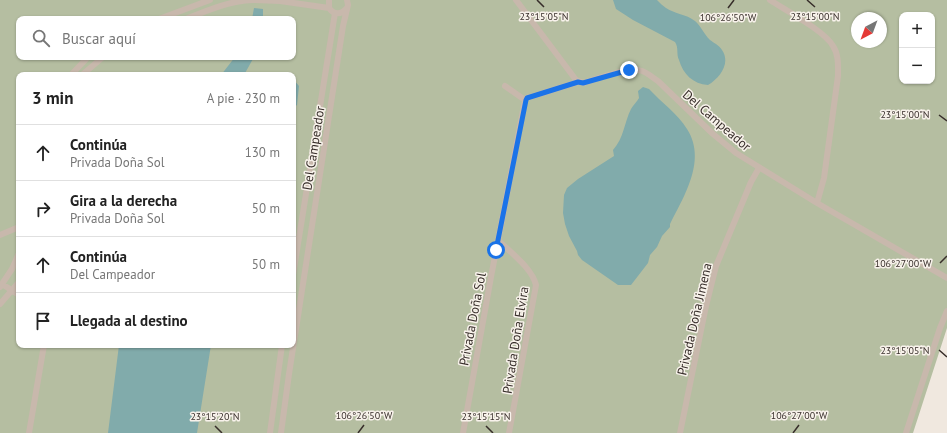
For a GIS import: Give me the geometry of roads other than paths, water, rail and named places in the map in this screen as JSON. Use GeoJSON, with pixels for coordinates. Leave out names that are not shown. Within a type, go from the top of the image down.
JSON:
{"type":"FeatureCollection","features":[{"type":"Feature","properties":{"kind":"street"},"geometry":{"type":"LineString","coordinates":[[167,16],[210,0]]}},
{"type":"Feature","properties":{"kind":"street"},"geometry":{"type":"LineString","coordinates":[[193,16],[218,6],[239,1],[253,0],[287,2],[329,8],[335,13],[340,14],[347,8]]}},
{"type":"Feature","properties":{"kind":"street"},"geometry":{"type":"LineString","coordinates":[[329,0],[329,8]]}},
{"type":"Feature","properties":{"kind":"street","name":"Del Campeador"},"geometry":{"type":"LineString","coordinates":[[296,329],[347,8],[347,0]]}},
{"type":"Feature","properties":{"kind":"street"},"geometry":{"type":"LineString","coordinates":[[505,86],[526,100],[527,98],[578,82],[516,0]]}},
{"type":"Feature","properties":{"kind":"street"},"geometry":{"type":"LineString","coordinates":[[770,0],[824,35],[834,46],[838,61],[838,76],[824,178],[817,203]]}},
{"type":"Feature","properties":{"kind":"street","name":"Del Campeador"},"geometry":{"type":"LineString","coordinates":[[296,257],[335,13]]}},
{"type":"Feature","properties":{"kind":"street"},"geometry":{"type":"LineString","coordinates":[[74,72],[85,60]]}},
{"type":"Feature","properties":{"kind":"street"},"geometry":{"type":"LineString","coordinates":[[85,72],[98,60]]}},
{"type":"Feature","properties":{"kind":"street","name":"Del Campeador"},"geometry":{"type":"LineString","coordinates":[[578,82],[583,83],[629,70],[641,70],[658,81],[713,134],[736,153],[817,203],[947,278]]}},
{"type":"Feature","properties":{"kind":"street","name":"Privada Doña Sol"},"geometry":{"type":"LineString","coordinates":[[463,433],[498,240],[526,100]]}},
{"type":"Feature","properties":{"kind":"street"},"geometry":{"type":"LineString","coordinates":[[314,142],[325,144]]}},
{"type":"Feature","properties":{"kind":"street","name":"Privada Doña Jimena"},"geometry":{"type":"LineString","coordinates":[[680,433],[706,306],[716,266],[748,189],[759,168]]}},
{"type":"Feature","properties":{"kind":"street"},"geometry":{"type":"LineString","coordinates":[[0,235],[16,228]]}},
{"type":"Feature","properties":{"kind":"street","name":"Privada Doña Elvira"},"geometry":{"type":"LineString","coordinates":[[498,240],[528,269],[534,278],[536,285],[509,433]]}},
{"type":"Feature","properties":{"kind":"street"},"geometry":{"type":"LineString","coordinates":[[296,257],[307,259]]}},
{"type":"Feature","properties":{"kind":"street"},"geometry":{"type":"LineString","coordinates":[[16,260],[1,286],[16,293]]}},
{"type":"Feature","properties":{"kind":"street"},"geometry":{"type":"LineString","coordinates":[[0,304],[16,286]]}},
{"type":"Feature","properties":{"kind":"street"},"geometry":{"type":"LineString","coordinates":[[906,433],[940,328],[947,311]]}},
{"type":"Feature","properties":{"kind":"street"},"geometry":{"type":"LineString","coordinates":[[29,433],[43,348]]}},
{"type":"Feature","properties":{"kind":"street"},"geometry":{"type":"LineString","coordinates":[[270,433],[282,348]]}},
{"type":"Feature","properties":{"kind":"street","name":"Del Campeador"},"geometry":{"type":"LineString","coordinates":[[281,433],[293,348]]}},
{"type":"Feature","properties":{"kind":"street"},"geometry":{"type":"LineString","coordinates":[[278,372],[289,374]]}},
{"type":"Feature","properties":{"kind":"water"},"geometry":{"type":"Polygon","coordinates":[[[613,0],[657,0],[669,10],[695,21],[710,40],[721,48],[725,60],[723,70],[717,78],[708,85],[698,83],[693,80],[683,70],[678,58],[677,46],[675,42],[633,20],[616,9],[613,0]]]}},
{"type":"Feature","properties":{"kind":"water"},"geometry":{"type":"Polygon","coordinates":[[[254,8],[263,9],[263,16],[253,16],[254,8]]]}},
{"type":"Feature","properties":{"kind":"water"},"geometry":{"type":"Polygon","coordinates":[[[233,60],[252,60],[246,72],[223,72],[233,60]]]}},
{"type":"Feature","properties":{"kind":"water"},"geometry":{"type":"Polygon","coordinates":[[[296,82],[299,86],[296,106],[296,82]]]}},
{"type":"Feature","properties":{"kind":"water"},"geometry":{"type":"Polygon","coordinates":[[[643,87],[649,89],[674,113],[687,129],[693,141],[695,153],[694,165],[687,190],[670,224],[670,227],[662,236],[657,247],[650,255],[648,263],[631,285],[618,285],[582,260],[578,255],[565,224],[563,213],[564,195],[567,188],[578,179],[614,156],[613,150],[622,135],[631,109],[639,98],[638,91],[643,87]]]}},
{"type":"Feature","properties":{"kind":"water"},"geometry":{"type":"Polygon","coordinates":[[[119,348],[211,348],[197,433],[108,433],[119,348]]]}}]}
